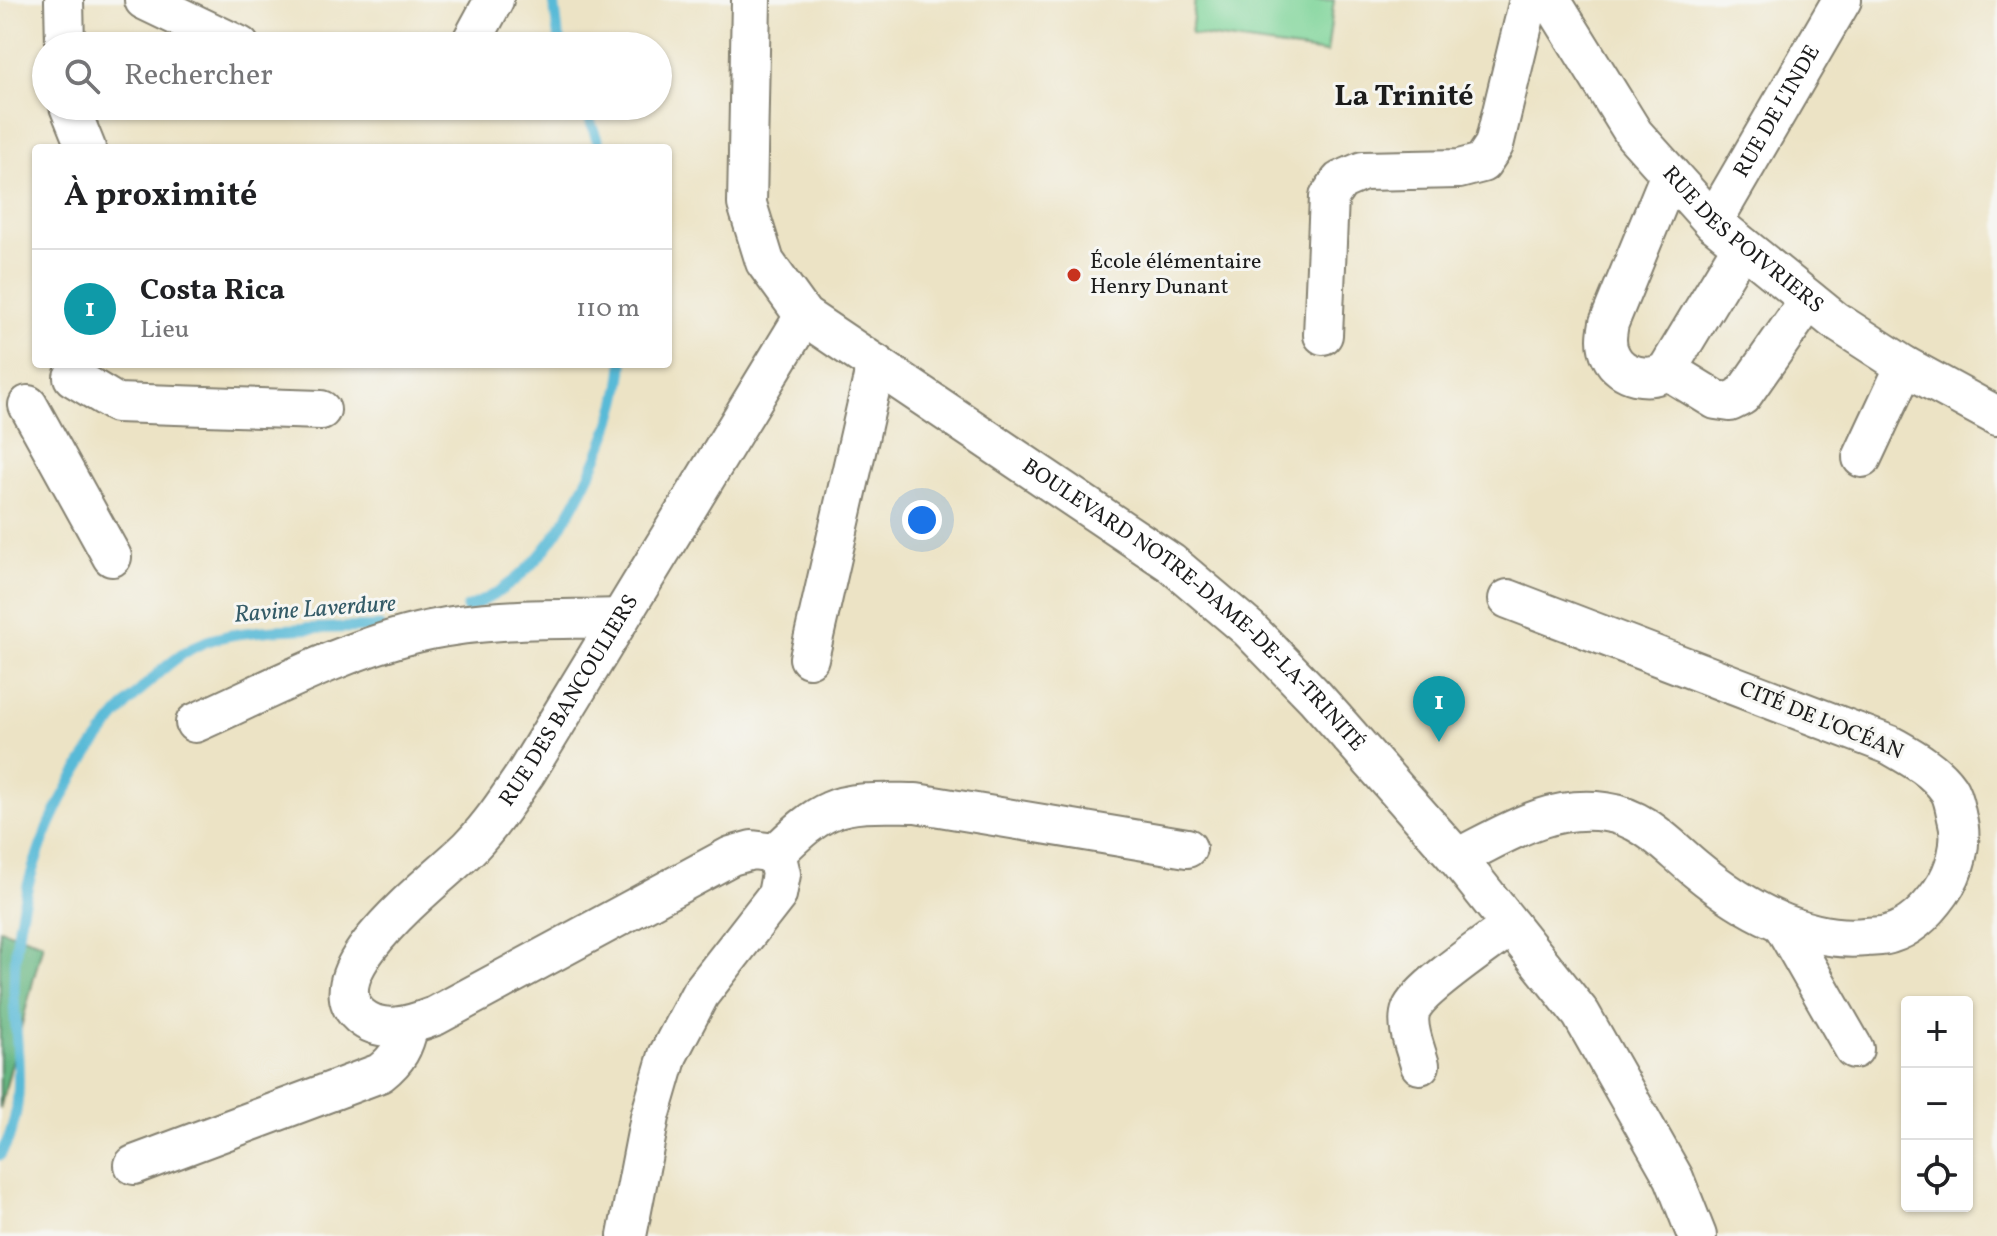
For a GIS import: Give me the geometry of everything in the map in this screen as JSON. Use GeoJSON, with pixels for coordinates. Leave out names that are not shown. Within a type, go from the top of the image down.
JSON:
{"type":"FeatureCollection","features":[{"type":"Feature","properties":{"kind":"street"},"geometry":{"type":"LineString","coordinates":[[64,0],[65,32]]}},
{"type":"Feature","properties":{"kind":"street"},"geometry":{"type":"LineString","coordinates":[[144,0],[211,32]]}},
{"type":"Feature","properties":{"kind":"street"},"geometry":{"type":"LineString","coordinates":[[477,32],[494,0]]}},
{"type":"Feature","properties":{"kind":"street","name":"BOULEVARD NOTRE-DAME-DE-LA-TRINITÉ"},"geometry":{"type":"LineString","coordinates":[[751,0],[747,204],[765,262],[804,316],[1171,563],[1249,629],[1315,697],[1457,858],[1581,1014],[1674,1178],[1697,1236]]}},
{"type":"Feature","properties":{"kind":"street"},"geometry":{"type":"LineString","coordinates":[[1323,335],[1329,197],[1340,181],[1363,171],[1459,169],[1482,163],[1494,145],[1529,0]]}},
{"type":"Feature","properties":{"kind":"street","name":"RUE DES POIVRIERS"},"geometry":{"type":"LineString","coordinates":[[1551,0],[1634,134],[1713,222],[1834,320],[1905,366],[1997,416]]}},
{"type":"Feature","properties":{"kind":"street","name":"RUE DE L'INDE"},"geometry":{"type":"LineString","coordinates":[[1713,222],[1842,0]]}},
{"type":"Feature","properties":{"kind":"street"},"geometry":{"type":"LineString","coordinates":[[75,120],[84,144]]}},
{"type":"Feature","properties":{"kind":"street"},"geometry":{"type":"LineString","coordinates":[[1670,174],[1609,323],[1606,340],[1611,357],[1620,367],[1649,378],[1659,377],[1667,370],[1742,246]]}},
{"type":"Feature","properties":{"kind":"street"},"geometry":{"type":"LineString","coordinates":[[1667,370],[1716,400],[1730,402],[1742,396],[1809,300]]}},
{"type":"Feature","properties":{"kind":"street","name":"RUE DES BANCOULIERS"},"geometry":{"type":"LineString","coordinates":[[776,853],[752,850],[731,856],[435,1016],[409,1025],[385,1028],[365,1021],[353,1010],[349,991],[353,972],[363,951],[379,932],[471,846],[500,812],[804,316]]}},
{"type":"Feature","properties":{"kind":"street"},"geometry":{"type":"LineString","coordinates":[[809,658],[876,364]]}},
{"type":"Feature","properties":{"kind":"street"},"geometry":{"type":"LineString","coordinates":[[1862,458],[1905,366]]}},
{"type":"Feature","properties":{"kind":"street"},"geometry":{"type":"LineString","coordinates":[[112,557],[14,409],[55,393],[79,371],[116,403],[321,410]]}},
{"type":"Feature","properties":{"kind":"street","name":"CITÉ DE L'OCÉAN"},"geometry":{"type":"LineString","coordinates":[[1457,858],[1539,817],[1573,811],[1607,812],[1660,835],[1696,869],[1738,900],[1783,925],[1845,939],[1891,934],[1927,911],[1947,884],[1958,856],[1959,824],[1949,790],[1924,764],[1890,745],[1508,599]]}},
{"type":"Feature","properties":{"kind":"street"},"geometry":{"type":"LineString","coordinates":[[195,723],[367,646],[430,630],[493,621],[620,618]]}},
{"type":"Feature","properties":{"kind":"street"},"geometry":{"type":"LineString","coordinates":[[627,1236],[650,1117],[668,1055],[700,994],[777,895],[781,874],[776,853],[801,830],[831,810],[876,802],[916,803],[1187,848]]}},
{"type":"Feature","properties":{"kind":"street"},"geometry":{"type":"LineString","coordinates":[[1783,925],[1854,1049]]}},
{"type":"Feature","properties":{"kind":"street"},"geometry":{"type":"LineString","coordinates":[[1420,1065],[1410,1028],[1411,1011],[1422,995],[1511,926]]}},
{"type":"Feature","properties":{"kind":"street"},"geometry":{"type":"LineString","coordinates":[[134,1165],[380,1073],[393,1064],[403,1051],[409,1025]]}},
{"type":"Feature","properties":{"kind":"green space"},"geometry":{"type":"Polygon","coordinates":[[[1195,0],[1334,0],[1327,53],[1191,34],[1195,0]]]}},
{"type":"Feature","properties":{"kind":"green space"},"geometry":{"type":"Polygon","coordinates":[[[0,929],[43,943],[0,1109],[0,929]]]}},
{"type":"Feature","properties":{"kind":"waterway","name":"Ravine Laverdure"},"geometry":{"type":"LineString","coordinates":[[554,0],[558,32]]}},
{"type":"Feature","properties":{"kind":"waterway","name":"Ravine Laverdure"},"geometry":{"type":"LineString","coordinates":[[590,120],[599,144]]}},
{"type":"Feature","properties":{"kind":"waterway","name":"Ravine Laverdure"},"geometry":{"type":"LineString","coordinates":[[467,608],[499,591],[521,574],[561,527],[603,444],[620,389],[623,368]]}},
{"type":"Feature","properties":{"kind":"waterway","name":"Ravine Laverdure"},"geometry":{"type":"LineString","coordinates":[[0,1155],[10,1136],[18,1095],[14,988],[16,946],[23,905],[50,824],[69,785],[92,749],[117,716],[166,666],[205,642],[266,631],[380,627]]}},
{"type":"Feature","properties":{"kind":"place","name":"École élémentaire Henry Dunant"},"geometry":{"type":"Point","coordinates":[1074,275]}},
{"type":"Feature","properties":{"kind":"place","name":"Costa Rica"},"geometry":{"type":"Point","coordinates":[1439,742]}},
{"type":"Feature","properties":{"kind":"district","name":"La Trinité"},"geometry":{"type":"Point","coordinates":[1404,97]}}]}
